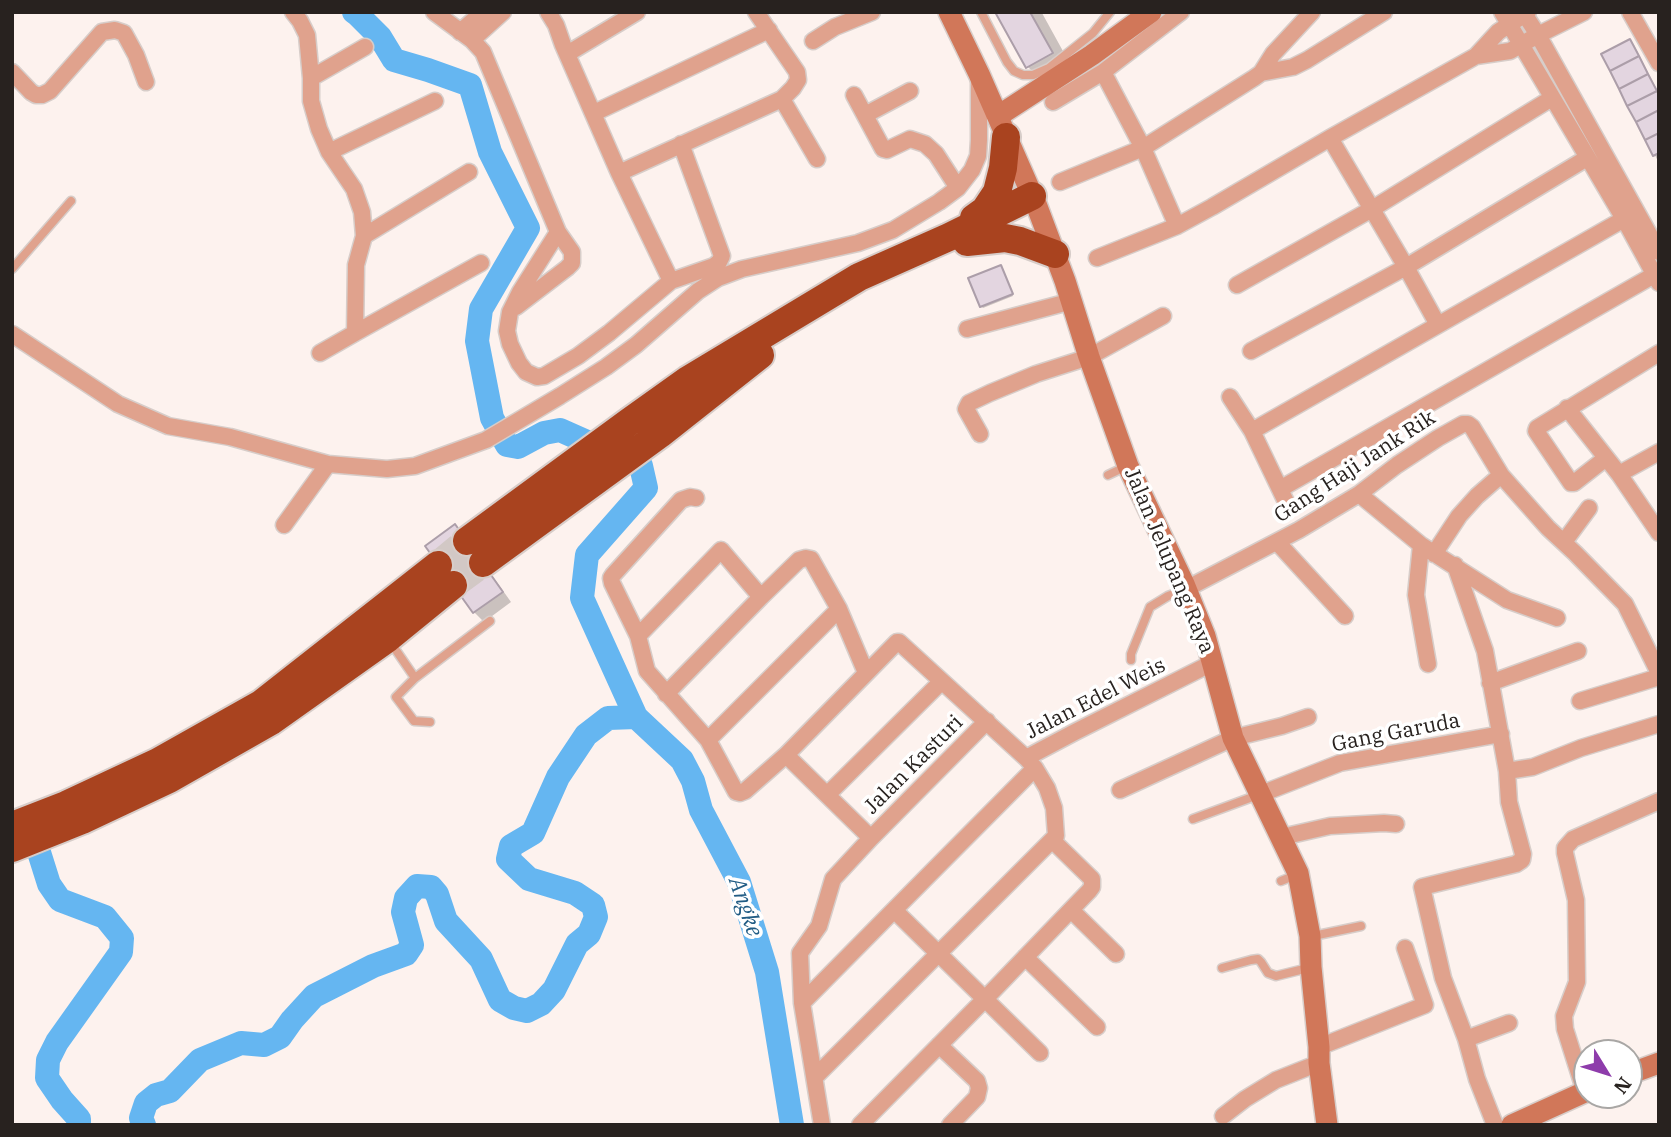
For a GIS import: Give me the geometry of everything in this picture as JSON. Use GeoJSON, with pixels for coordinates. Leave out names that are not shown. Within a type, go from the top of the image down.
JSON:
{"type":"FeatureCollection","features":[{"type":"Feature","properties":{"kind":"highway"},"geometry":{"type":"LineString","coordinates":[[958,239],[985,210],[997,192],[1003,168],[1002,126]]}},
{"type":"Feature","properties":{"kind":"highway"},"geometry":{"type":"LineString","coordinates":[[1034,200],[958,239],[802,328],[749,362],[660,434],[594,482],[475,552],[564,470],[629,422],[688,380],[859,277],[958,239],[1020,240],[1055,254]]}},
{"type":"Feature","properties":{"kind":"highway"},"geometry":{"type":"LineString","coordinates":[[12,826],[74,813],[169,779],[271,721],[446,575]]}},
{"type":"Feature","properties":{"kind":"highway"},"geometry":{"type":"LineString","coordinates":[[12,848],[74,813]]}},
{"type":"Feature","properties":{"kind":"street"},"geometry":{"type":"LineString","coordinates":[[293,12],[307,35],[311,102],[319,129],[354,189],[362,212],[364,236],[356,265],[355,333]]}},
{"type":"Feature","properties":{"kind":"street"},"geometry":{"type":"LineString","coordinates":[[434,12],[483,52],[558,232],[572,252],[572,262],[567,268],[510,312]]}},
{"type":"Feature","properties":{"kind":"street"},"geometry":{"type":"LineString","coordinates":[[466,36],[483,12]]}},
{"type":"Feature","properties":{"kind":"street"},"geometry":{"type":"LineString","coordinates":[[466,36],[503,12]]}},
{"type":"Feature","properties":{"kind":"street"},"geometry":{"type":"LineString","coordinates":[[548,12],[619,173],[671,281]]}},
{"type":"Feature","properties":{"kind":"street"},"geometry":{"type":"LineString","coordinates":[[567,54],[637,12]]}},
{"type":"Feature","properties":{"kind":"street"},"geometry":{"type":"LineString","coordinates":[[619,173],[782,99],[793,88],[798,80],[797,72],[756,12]]}},
{"type":"Feature","properties":{"kind":"street"},"geometry":{"type":"LineString","coordinates":[[813,41],[835,27],[872,12]]}},
{"type":"Feature","properties":{"kind":"street","name":"Jalan Jelupang Raya"},"geometry":{"type":"LineString","coordinates":[[949,12],[1034,200],[1128,466],[1205,636],[1233,738],[1282,837],[1290,877],[1310,936],[1327,1125]]}},
{"type":"Feature","properties":{"kind":"street"},"geometry":{"type":"LineString","coordinates":[[1002,126],[1151,12]]}},
{"type":"Feature","properties":{"kind":"street"},"geometry":{"type":"LineString","coordinates":[[1053,102],[1103,72],[1181,12]]}},
{"type":"Feature","properties":{"kind":"street"},"geometry":{"type":"LineString","coordinates":[[1261,73],[1273,54],[1312,12]]}},
{"type":"Feature","properties":{"kind":"street"},"geometry":{"type":"LineString","coordinates":[[1060,182],[1143,148],[1261,73],[1293,67],[1384,12]]}},
{"type":"Feature","properties":{"kind":"street"},"geometry":{"type":"LineString","coordinates":[[1476,56],[1510,51],[1584,12]]}},
{"type":"Feature","properties":{"kind":"street"},"geometry":{"type":"LineString","coordinates":[[1630,12],[1659,62]]}},
{"type":"Feature","properties":{"kind":"street"},"geometry":{"type":"LineString","coordinates":[[1097,258],[1177,226],[1476,56],[1498,32],[1506,18],[1525,13],[1642,238],[1657,279],[1280,489]]}},
{"type":"Feature","properties":{"kind":"street"},"geometry":{"type":"LineString","coordinates":[[1506,18],[1623,219],[1659,252]]}},
{"type":"Feature","properties":{"kind":"street"},"geometry":{"type":"LineString","coordinates":[[12,72],[31,92],[42,95],[50,91],[102,32],[115,30],[124,33],[146,82]]}},
{"type":"Feature","properties":{"kind":"street"},"geometry":{"type":"LineString","coordinates":[[594,113],[769,30]]}},
{"type":"Feature","properties":{"kind":"street"},"geometry":{"type":"LineString","coordinates":[[311,78],[365,47]]}},
{"type":"Feature","properties":{"kind":"street"},"geometry":{"type":"LineString","coordinates":[[1103,72],[1143,148],[1177,226]]}},
{"type":"Feature","properties":{"kind":"street"},"geometry":{"type":"LineString","coordinates":[[12,334],[118,404],[169,426],[230,437],[328,464],[387,469],[415,466],[486,440],[606,367],[636,345],[698,291],[718,278],[742,269],[858,243],[893,230],[958,188],[972,170],[978,156],[979,74]]}},
{"type":"Feature","properties":{"kind":"street"},"geometry":{"type":"LineString","coordinates":[[865,115],[910,91]]}},
{"type":"Feature","properties":{"kind":"street"},"geometry":{"type":"LineString","coordinates":[[854,95],[883,149],[887,150],[910,139],[925,144],[936,154],[958,188]]}},
{"type":"Feature","properties":{"kind":"street"},"geometry":{"type":"LineString","coordinates":[[1237,285],[1372,209],[1552,98]]}},
{"type":"Feature","properties":{"kind":"street"},"geometry":{"type":"LineString","coordinates":[[782,99],[817,159]]}},
{"type":"Feature","properties":{"kind":"street"},"geometry":{"type":"LineString","coordinates":[[330,152],[435,101]]}},
{"type":"Feature","properties":{"kind":"street"},"geometry":{"type":"LineString","coordinates":[[1329,138],[1438,325]]}},
{"type":"Feature","properties":{"kind":"street"},"geometry":{"type":"LineString","coordinates":[[558,232],[520,292],[510,312],[507,331],[519,363],[531,375],[537,377],[544,376],[578,356],[671,281],[715,266],[722,256],[681,145]]}},
{"type":"Feature","properties":{"kind":"street"},"geometry":{"type":"LineString","coordinates":[[1251,351],[1406,267],[1587,158]]}},
{"type":"Feature","properties":{"kind":"street"},"geometry":{"type":"LineString","coordinates":[[364,236],[469,172]]}},
{"type":"Feature","properties":{"kind":"street"},"geometry":{"type":"LineString","coordinates":[[1252,432],[1623,219]]}},
{"type":"Feature","properties":{"kind":"street"},"geometry":{"type":"LineString","coordinates":[[320,353],[481,263]]}},
{"type":"Feature","properties":{"kind":"street"},"geometry":{"type":"LineString","coordinates":[[967,329],[1072,302]]}},
{"type":"Feature","properties":{"kind":"street"},"geometry":{"type":"LineString","coordinates":[[980,434],[966,409],[969,403],[1035,374],[1089,358],[1163,316]]}},
{"type":"Feature","properties":{"kind":"street"},"geometry":{"type":"LineString","coordinates":[[1606,458],[1574,483],[1569,481],[1536,428],[1659,353]]}},
{"type":"Feature","properties":{"kind":"street"},"geometry":{"type":"LineString","coordinates":[[1230,397],[1252,432],[1288,506]]}},
{"type":"Feature","properties":{"kind":"street"},"geometry":{"type":"LineString","coordinates":[[1567,408],[1619,474],[1659,533]]}},
{"type":"Feature","properties":{"kind":"street","name":"Gang Haji Jank Rik"},"geometry":{"type":"LineString","coordinates":[[1186,589],[1277,542],[1359,494],[1397,465],[1463,424],[1472,427],[1501,475]]}},
{"type":"Feature","properties":{"kind":"street"},"geometry":{"type":"LineString","coordinates":[[1619,474],[1659,452]]}},
{"type":"Feature","properties":{"kind":"street"},"geometry":{"type":"LineString","coordinates":[[284,525],[328,464]]}},
{"type":"Feature","properties":{"kind":"street"},"geometry":{"type":"LineString","coordinates":[[1428,664],[1416,595],[1428,549],[1477,496],[1501,475],[1548,528],[1625,604],[1659,675],[1580,701]]}},
{"type":"Feature","properties":{"kind":"street"},"geometry":{"type":"LineString","coordinates":[[1359,494],[1428,549],[1507,600],[1557,618]]}},
{"type":"Feature","properties":{"kind":"street"},"geometry":{"type":"LineString","coordinates":[[696,498],[681,500],[611,578],[638,636],[647,671],[708,740],[839,609]]}},
{"type":"Feature","properties":{"kind":"street"},"geometry":{"type":"LineString","coordinates":[[1564,542],[1589,509]]}},
{"type":"Feature","properties":{"kind":"street"},"geometry":{"type":"LineString","coordinates":[[1277,542],[1345,616]]}},
{"type":"Feature","properties":{"kind":"street"},"geometry":{"type":"LineString","coordinates":[[638,636],[721,550],[761,597]]}},
{"type":"Feature","properties":{"kind":"street"},"geometry":{"type":"LineString","coordinates":[[666,694],[799,560],[806,558],[811,559],[839,609],[866,673]]}},
{"type":"Feature","properties":{"kind":"street"},"geometry":{"type":"LineString","coordinates":[[1455,565],[1481,639],[1501,734],[1510,802],[1523,854],[1522,860],[1516,864],[1422,887],[1443,978],[1495,1125]]}},
{"type":"Feature","properties":{"kind":"street","name":"Jalan Edel Weis"},"geometry":{"type":"LineString","coordinates":[[708,740],[736,792],[745,791],[786,755],[894,644],[899,642],[1030,763],[1075,732],[1212,663]]}},
{"type":"Feature","properties":{"kind":"street"},"geometry":{"type":"LineString","coordinates":[[1490,684],[1578,651]]}},
{"type":"Feature","properties":{"kind":"street"},"geometry":{"type":"LineString","coordinates":[[827,795],[941,682]]}},
{"type":"Feature","properties":{"kind":"street"},"geometry":{"type":"LineString","coordinates":[[1120,790],[1233,738],[1308,717]]}},
{"type":"Feature","properties":{"kind":"street","name":"Jalan Kasturi"},"geometry":{"type":"LineString","coordinates":[[822,1125],[802,1003],[800,953],[820,926],[833,879],[987,721]]}},
{"type":"Feature","properties":{"kind":"street"},"geometry":{"type":"LineString","coordinates":[[1507,771],[1532,767],[1581,748],[1659,724]]}},
{"type":"Feature","properties":{"kind":"street","name":"Gang Garuda"},"geometry":{"type":"LineString","coordinates":[[1261,794],[1340,763],[1501,734]]}},
{"type":"Feature","properties":{"kind":"street"},"geometry":{"type":"LineString","coordinates":[[786,755],[871,838]]}},
{"type":"Feature","properties":{"kind":"street"},"geometry":{"type":"LineString","coordinates":[[802,1003],[894,911],[1030,763],[1047,788],[1054,808],[1056,836],[815,1077]]}},
{"type":"Feature","properties":{"kind":"street"},"geometry":{"type":"LineString","coordinates":[[1573,1053],[1565,1029],[1564,1016],[1577,982],[1576,900],[1565,848],[1573,839],[1659,800]]}},
{"type":"Feature","properties":{"kind":"street"},"geometry":{"type":"LineString","coordinates":[[1282,837],[1331,826],[1396,824]]}},
{"type":"Feature","properties":{"kind":"street"},"geometry":{"type":"LineString","coordinates":[[860,1125],[1092,887],[1092,879],[1052,840]]}},
{"type":"Feature","properties":{"kind":"street"},"geometry":{"type":"LineString","coordinates":[[1071,910],[1116,954]]}},
{"type":"Feature","properties":{"kind":"street"},"geometry":{"type":"LineString","coordinates":[[894,911],[1040,1053]]}},
{"type":"Feature","properties":{"kind":"street"},"geometry":{"type":"LineString","coordinates":[[1223,1116],[1245,1099],[1319,1055],[1424,1005],[1405,948]]}},
{"type":"Feature","properties":{"kind":"street"},"geometry":{"type":"LineString","coordinates":[[1026,957],[1097,1027]]}},
{"type":"Feature","properties":{"kind":"street"},"geometry":{"type":"LineString","coordinates":[[1466,1039],[1509,1023]]}},
{"type":"Feature","properties":{"kind":"street"},"geometry":{"type":"LineString","coordinates":[[939,1045],[977,1081],[979,1088],[977,1097],[950,1125]]}},
{"type":"Feature","properties":{"kind":"street"},"geometry":{"type":"LineString","coordinates":[[1512,1125],[1573,1097]]}},
{"type":"Feature","properties":{"kind":"lane"},"geometry":{"type":"LineString","coordinates":[[981,12],[1007,62],[1014,71],[1023,75],[1033,75],[1049,68],[1093,33],[1110,12]]}},
{"type":"Feature","properties":{"kind":"lane"},"geometry":{"type":"LineString","coordinates":[[12,269],[71,201]]}},
{"type":"Feature","properties":{"kind":"lane"},"geometry":{"type":"LineString","coordinates":[[1108,475],[1128,466]]}},
{"type":"Feature","properties":{"kind":"lane"},"geometry":{"type":"LineString","coordinates":[[1131,660],[1150,607],[1186,589]]}},
{"type":"Feature","properties":{"kind":"lane"},"geometry":{"type":"LineString","coordinates":[[430,722],[414,722],[396,697],[415,678],[490,621]]}},
{"type":"Feature","properties":{"kind":"lane"},"geometry":{"type":"LineString","coordinates":[[384,625],[415,678]]}},
{"type":"Feature","properties":{"kind":"lane"},"geometry":{"type":"LineString","coordinates":[[1193,819],[1261,794]]}},
{"type":"Feature","properties":{"kind":"lane"},"geometry":{"type":"LineString","coordinates":[[1310,936],[1361,926]]}},
{"type":"Feature","properties":{"kind":"lane"},"geometry":{"type":"LineString","coordinates":[[1222,968],[1258,959],[1268,973],[1276,976],[1311,967]]}},
{"type":"Feature","properties":{"kind":"building"},"geometry":{"type":"Polygon","coordinates":[[[995,12],[1030,12],[1053,53],[1026,68],[995,12]]]}},
{"type":"Feature","properties":{"kind":"building"},"geometry":{"type":"Polygon","coordinates":[[[1630,39],[1639,56],[1610,71],[1601,54],[1630,39]]]}},
{"type":"Feature","properties":{"kind":"building"},"geometry":{"type":"Polygon","coordinates":[[[1639,56],[1648,74],[1619,89],[1610,71],[1639,56]]]}},
{"type":"Feature","properties":{"kind":"building"},"geometry":{"type":"Polygon","coordinates":[[[1648,74],[1657,91],[1627,106],[1619,89],[1648,74]]]}},
{"type":"Feature","properties":{"kind":"building"},"geometry":{"type":"Polygon","coordinates":[[[1657,91],[1659,110],[1636,122],[1627,106],[1657,91]]]}},
{"type":"Feature","properties":{"kind":"building"},"geometry":{"type":"Polygon","coordinates":[[[1659,110],[1659,133],[1645,140],[1636,122],[1659,110]]]}},
{"type":"Feature","properties":{"kind":"building"},"geometry":{"type":"Polygon","coordinates":[[[1659,133],[1659,153],[1653,156],[1645,140],[1659,133]]]}},
{"type":"Feature","properties":{"kind":"building"},"geometry":{"type":"Polygon","coordinates":[[[1001,265],[1013,294],[980,307],[968,278],[1001,265]]]}},
{"type":"Feature","properties":{"kind":"building"},"geometry":{"type":"Polygon","coordinates":[[[455,524],[503,592],[473,613],[425,546],[455,524]]]}},
{"type":"Feature","properties":{"kind":"waterway","name":"Angke"},"geometry":{"type":"LineString","coordinates":[[354,12],[380,37],[394,60],[470,85],[490,152],[528,228],[481,309],[477,341],[492,418],[507,445],[518,447],[544,433],[560,430],[641,466],[646,488],[587,555],[582,598],[636,717],[682,760],[693,781],[701,810],[739,882],[767,972],[792,1125]]}},
{"type":"Feature","properties":{"kind":"waterway"},"geometry":{"type":"LineString","coordinates":[[144,1125],[141,1118],[146,1103],[156,1095],[170,1091],[200,1060],[241,1043],[264,1045],[280,1037],[314,996],[373,966],[406,954],[412,945],[403,912],[406,898],[417,886],[431,887],[437,894],[446,921],[481,959],[500,1000],[514,1008],[527,1011],[541,1004],[554,990],[577,944],[589,934],[596,917],[593,905],[575,893],[529,879],[508,859],[511,846],[533,833],[558,777],[586,735],[608,718],[636,717]]}},
{"type":"Feature","properties":{"kind":"waterway"},"geometry":{"type":"LineString","coordinates":[[26,825],[32,830],[49,884],[60,900],[105,917],[122,938],[121,952],[57,1042],[48,1060],[47,1078],[79,1119],[79,1125]]}},
{"type":"Feature","properties":{"kind":"tunnel"},"geometry":{"type":"LineString","coordinates":[[438,565],[467,541]]}},
{"type":"Feature","properties":{"kind":"tunnel"},"geometry":{"type":"LineString","coordinates":[[453,585],[483,563]]}}]}
